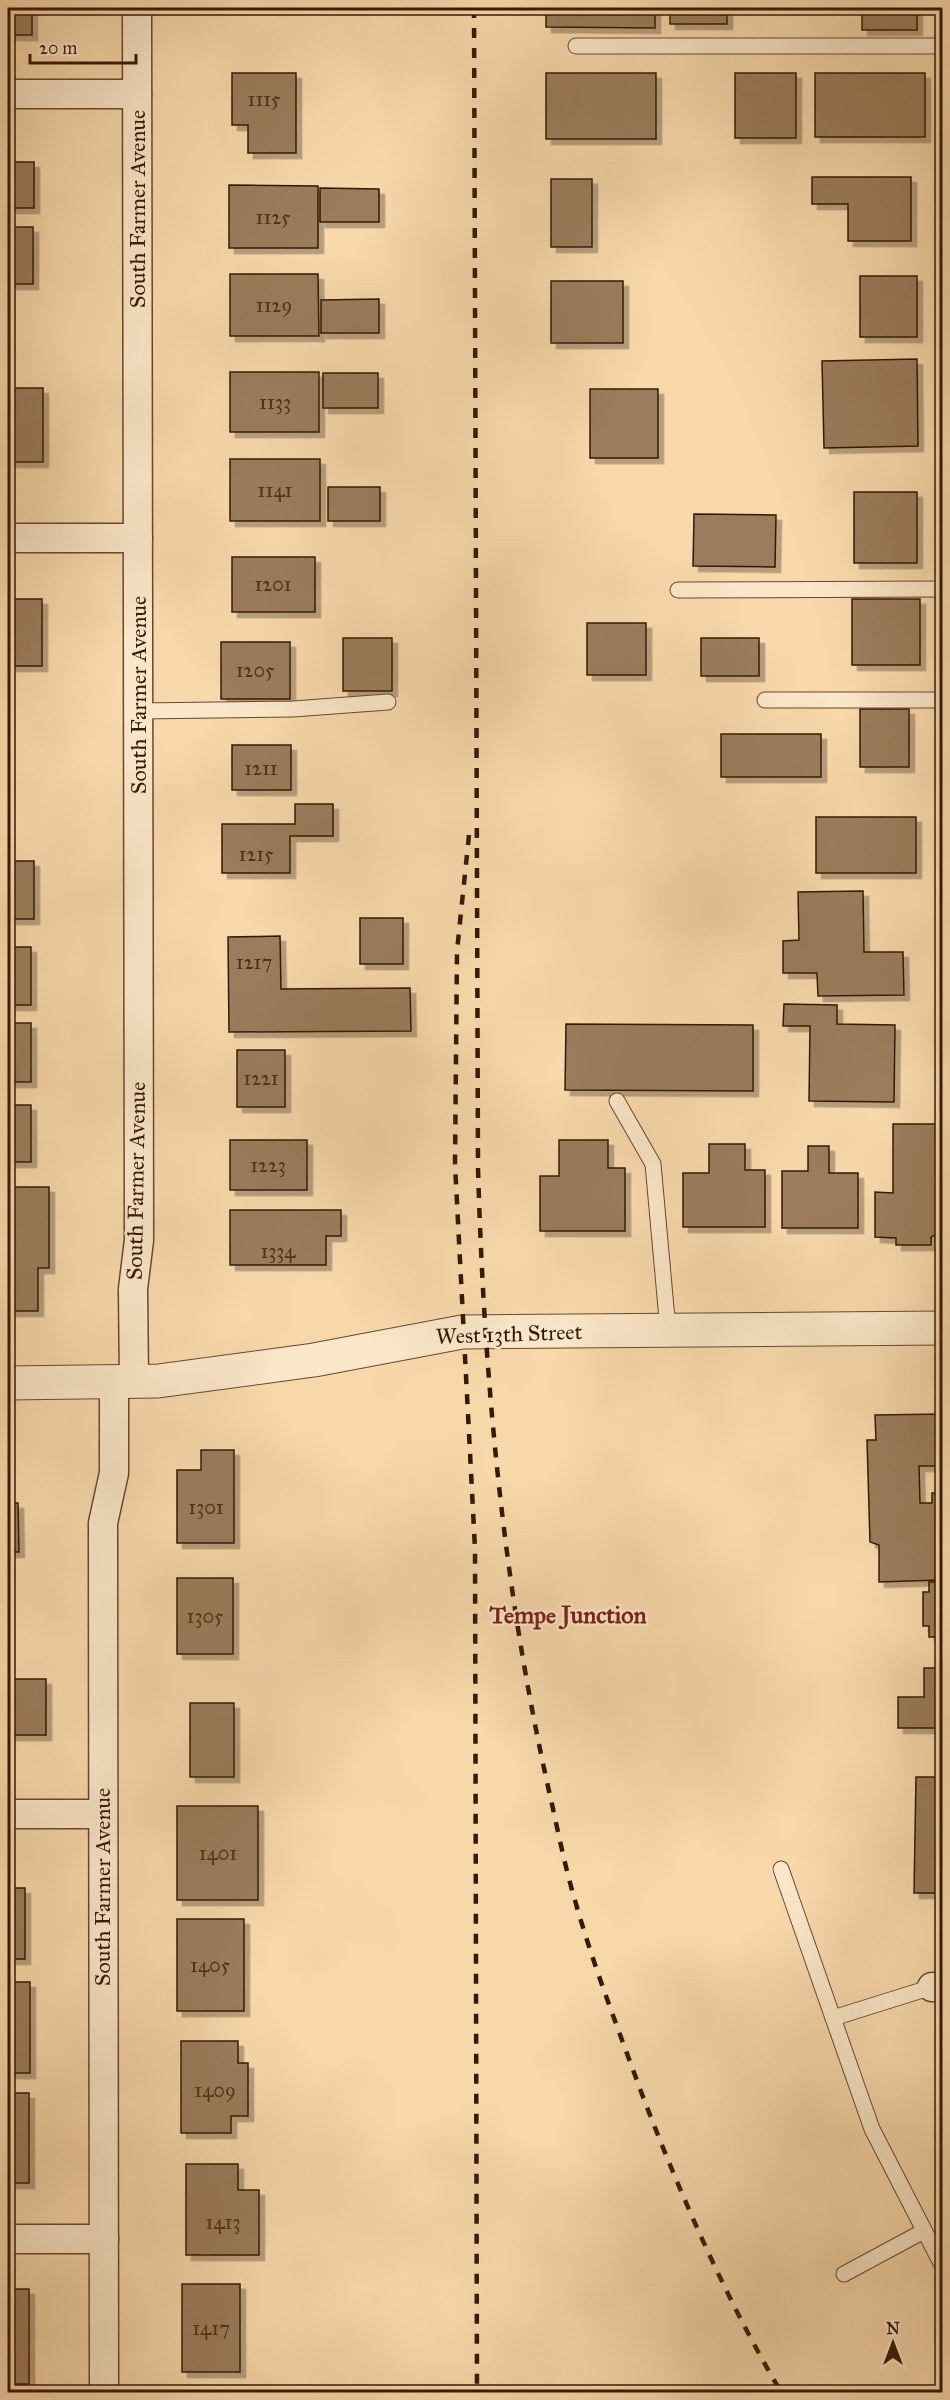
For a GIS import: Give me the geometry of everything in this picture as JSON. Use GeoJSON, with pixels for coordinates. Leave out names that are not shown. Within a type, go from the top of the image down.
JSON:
{"type":"FeatureCollection","features":[{"type":"Feature","properties":{"kind":"street","name":"South Farmer Avenue"},"geometry":{"type":"LineString","coordinates":[[104,2392],[101,1814],[103,1523],[114,1473],[139,1240],[137,8]]}},
{"type":"Feature","properties":{"kind":"street"},"geometry":{"type":"LineString","coordinates":[[8,94],[137,94]]}},
{"type":"Feature","properties":{"kind":"street"},"geometry":{"type":"LineString","coordinates":[[8,538],[138,538]]}},
{"type":"Feature","properties":{"kind":"street","name":"West 13th Street"},"geometry":{"type":"LineString","coordinates":[[8,1383],[124,1383],[314,1360],[462,1332],[942,1328]]}},
{"type":"Feature","properties":{"kind":"street"},"geometry":{"type":"LineString","coordinates":[[8,1814],[101,1814]]}},
{"type":"Feature","properties":{"kind":"street"},"geometry":{"type":"LineString","coordinates":[[8,2239],[104,2239]]}},
{"type":"Feature","properties":{"kind":"lane"},"geometry":{"type":"LineString","coordinates":[[576,46],[942,46]]}},
{"type":"Feature","properties":{"kind":"lane"},"geometry":{"type":"LineString","coordinates":[[678,590],[942,589]]}},
{"type":"Feature","properties":{"kind":"lane"},"geometry":{"type":"LineString","coordinates":[[765,700],[942,700]]}},
{"type":"Feature","properties":{"kind":"lane"},"geometry":{"type":"LineString","coordinates":[[138,711],[293,709],[388,702]]}},
{"type":"Feature","properties":{"kind":"lane"},"geometry":{"type":"LineString","coordinates":[[617,1101],[653,1164],[668,1330]]}},
{"type":"Feature","properties":{"kind":"lane"},"geometry":{"type":"LineString","coordinates":[[781,1869],[872,2129],[942,2265]]}},
{"type":"Feature","properties":{"kind":"lane"},"geometry":{"type":"LineString","coordinates":[[833,2018],[937,1987]]}},
{"type":"Feature","properties":{"kind":"lane"},"geometry":{"type":"LineString","coordinates":[[844,2274],[924,2231]]}},
{"type":"Feature","properties":{"kind":"building"},"geometry":{"type":"Polygon","coordinates":[[[8,8],[32,8],[32,35],[8,35],[8,8]]]}},
{"type":"Feature","properties":{"kind":"building"},"geometry":{"type":"Polygon","coordinates":[[[546,8],[655,8],[655,28],[546,27],[546,8]]]}},
{"type":"Feature","properties":{"kind":"building"},"geometry":{"type":"Polygon","coordinates":[[[670,8],[727,8],[727,24],[670,24],[670,8]]]}},
{"type":"Feature","properties":{"kind":"building"},"geometry":{"type":"Polygon","coordinates":[[[862,8],[917,8],[917,30],[862,30],[862,8]]]}},
{"type":"Feature","properties":{"kind":"building"},"geometry":{"type":"Polygon","coordinates":[[[232,73],[296,73],[296,153],[248,153],[248,125],[232,125],[232,73]]]}},
{"type":"Feature","properties":{"kind":"building"},"geometry":{"type":"Polygon","coordinates":[[[546,73],[656,73],[656,139],[546,139],[546,73]]]}},
{"type":"Feature","properties":{"kind":"building"},"geometry":{"type":"Polygon","coordinates":[[[735,73],[796,73],[796,138],[735,138],[735,73]]]}},
{"type":"Feature","properties":{"kind":"building"},"geometry":{"type":"Polygon","coordinates":[[[815,73],[925,73],[925,137],[815,137],[815,73]]]}},
{"type":"Feature","properties":{"kind":"building"},"geometry":{"type":"Polygon","coordinates":[[[8,162],[34,162],[34,208],[8,208],[8,162]]]}},
{"type":"Feature","properties":{"kind":"building"},"geometry":{"type":"Polygon","coordinates":[[[812,177],[911,177],[911,241],[848,241],[848,204],[812,204],[812,177]]]}},
{"type":"Feature","properties":{"kind":"building"},"geometry":{"type":"Polygon","coordinates":[[[551,179],[592,179],[592,247],[551,247],[551,179]]]}},
{"type":"Feature","properties":{"kind":"building"},"geometry":{"type":"Polygon","coordinates":[[[229,185],[318,186],[318,248],[229,248],[229,185]]]}},
{"type":"Feature","properties":{"kind":"building"},"geometry":{"type":"Polygon","coordinates":[[[320,188],[379,189],[379,222],[320,222],[320,188]]]}},
{"type":"Feature","properties":{"kind":"building"},"geometry":{"type":"Polygon","coordinates":[[[8,227],[33,227],[33,284],[8,284],[8,227]]]}},
{"type":"Feature","properties":{"kind":"building"},"geometry":{"type":"Polygon","coordinates":[[[230,274],[318,274],[319,336],[230,336],[230,274]]]}},
{"type":"Feature","properties":{"kind":"building"},"geometry":{"type":"Polygon","coordinates":[[[860,276],[917,276],[917,337],[860,337],[860,276]]]}},
{"type":"Feature","properties":{"kind":"building"},"geometry":{"type":"Polygon","coordinates":[[[551,281],[623,281],[623,343],[551,343],[551,281]]]}},
{"type":"Feature","properties":{"kind":"building"},"geometry":{"type":"Polygon","coordinates":[[[379,299],[379,333],[321,333],[321,300],[379,299]]]}},
{"type":"Feature","properties":{"kind":"building"},"geometry":{"type":"Polygon","coordinates":[[[917,359],[918,446],[824,448],[822,361],[917,359]]]}},
{"type":"Feature","properties":{"kind":"building"},"geometry":{"type":"Polygon","coordinates":[[[230,372],[319,372],[319,432],[230,432],[230,372]]]}},
{"type":"Feature","properties":{"kind":"building"},"geometry":{"type":"Polygon","coordinates":[[[323,373],[378,373],[378,408],[323,408],[323,373]]]}},
{"type":"Feature","properties":{"kind":"building"},"geometry":{"type":"Polygon","coordinates":[[[8,388],[43,388],[43,462],[8,462],[8,388]]]}},
{"type":"Feature","properties":{"kind":"building"},"geometry":{"type":"Polygon","coordinates":[[[590,389],[658,389],[658,458],[590,458],[590,389]]]}},
{"type":"Feature","properties":{"kind":"building"},"geometry":{"type":"Polygon","coordinates":[[[230,459],[320,459],[320,521],[230,521],[230,459]]]}},
{"type":"Feature","properties":{"kind":"building"},"geometry":{"type":"Polygon","coordinates":[[[328,487],[380,487],[380,521],[328,521],[328,487]]]}},
{"type":"Feature","properties":{"kind":"building"},"geometry":{"type":"Polygon","coordinates":[[[854,492],[917,492],[917,563],[854,563],[854,492]]]}},
{"type":"Feature","properties":{"kind":"building"},"geometry":{"type":"Polygon","coordinates":[[[694,514],[776,515],[775,567],[693,566],[694,514]]]}},
{"type":"Feature","properties":{"kind":"building"},"geometry":{"type":"Polygon","coordinates":[[[232,557],[315,557],[315,612],[232,612],[232,557]]]}},
{"type":"Feature","properties":{"kind":"building"},"geometry":{"type":"Polygon","coordinates":[[[8,599],[42,599],[42,666],[8,666],[8,599]]]}},
{"type":"Feature","properties":{"kind":"building"},"geometry":{"type":"Polygon","coordinates":[[[852,599],[920,599],[920,665],[852,665],[852,599]]]}},
{"type":"Feature","properties":{"kind":"building"},"geometry":{"type":"Polygon","coordinates":[[[587,623],[646,623],[646,675],[587,675],[587,623]]]}},
{"type":"Feature","properties":{"kind":"building"},"geometry":{"type":"Polygon","coordinates":[[[343,638],[392,638],[392,691],[343,691],[343,638]]]}},
{"type":"Feature","properties":{"kind":"building"},"geometry":{"type":"Polygon","coordinates":[[[701,638],[759,638],[759,676],[701,676],[701,638]]]}},
{"type":"Feature","properties":{"kind":"building"},"geometry":{"type":"Polygon","coordinates":[[[221,642],[290,642],[290,699],[221,699],[221,642]]]}},
{"type":"Feature","properties":{"kind":"building"},"geometry":{"type":"Polygon","coordinates":[[[860,709],[909,709],[909,767],[860,767],[860,709]]]}},
{"type":"Feature","properties":{"kind":"building"},"geometry":{"type":"Polygon","coordinates":[[[721,734],[821,734],[821,777],[721,777],[721,734]]]}},
{"type":"Feature","properties":{"kind":"building"},"geometry":{"type":"Polygon","coordinates":[[[232,745],[291,745],[291,790],[232,790],[232,745]]]}},
{"type":"Feature","properties":{"kind":"building"},"geometry":{"type":"Polygon","coordinates":[[[295,804],[333,804],[333,836],[290,836],[290,873],[222,873],[222,824],[295,824],[295,804]]]}},
{"type":"Feature","properties":{"kind":"building"},"geometry":{"type":"Polygon","coordinates":[[[816,817],[916,817],[916,873],[816,873],[816,817]]]}},
{"type":"Feature","properties":{"kind":"building"},"geometry":{"type":"Polygon","coordinates":[[[8,861],[34,861],[34,919],[8,919],[8,861]]]}},
{"type":"Feature","properties":{"kind":"building"},"geometry":{"type":"Polygon","coordinates":[[[863,891],[864,952],[903,952],[904,995],[818,996],[817,973],[783,973],[783,941],[799,940],[798,892],[863,891]]]}},
{"type":"Feature","properties":{"kind":"building"},"geometry":{"type":"Polygon","coordinates":[[[360,918],[403,918],[403,964],[360,964],[360,918]]]}},
{"type":"Feature","properties":{"kind":"building"},"geometry":{"type":"Polygon","coordinates":[[[280,936],[281,989],[410,988],[411,1031],[229,1032],[228,937],[280,936]]]}},
{"type":"Feature","properties":{"kind":"building"},"geometry":{"type":"Polygon","coordinates":[[[8,947],[31,947],[31,1005],[8,1005],[8,947]]]}},
{"type":"Feature","properties":{"kind":"building"},"geometry":{"type":"Polygon","coordinates":[[[784,1004],[837,1005],[837,1024],[895,1025],[894,1102],[809,1101],[810,1026],[783,1026],[784,1004]]]}},
{"type":"Feature","properties":{"kind":"building"},"geometry":{"type":"Polygon","coordinates":[[[8,1023],[31,1023],[31,1082],[8,1082],[8,1023]]]}},
{"type":"Feature","properties":{"kind":"building"},"geometry":{"type":"Polygon","coordinates":[[[566,1024],[753,1025],[753,1091],[565,1090],[566,1024]]]}},
{"type":"Feature","properties":{"kind":"building"},"geometry":{"type":"Polygon","coordinates":[[[237,1050],[285,1050],[285,1107],[237,1107],[237,1050]]]}},
{"type":"Feature","properties":{"kind":"building"},"geometry":{"type":"Polygon","coordinates":[[[8,1105],[31,1105],[31,1162],[8,1162],[8,1105]]]}},
{"type":"Feature","properties":{"kind":"building"},"geometry":{"type":"Polygon","coordinates":[[[893,1124],[938,1124],[937,1234],[931,1237],[931,1245],[896,1245],[896,1238],[875,1237],[875,1192],[893,1193],[893,1124]]]}},
{"type":"Feature","properties":{"kind":"building"},"geometry":{"type":"Polygon","coordinates":[[[230,1140],[307,1140],[307,1190],[230,1190],[230,1140]]]}},
{"type":"Feature","properties":{"kind":"building"},"geometry":{"type":"Polygon","coordinates":[[[559,1140],[608,1140],[608,1168],[625,1168],[625,1231],[540,1231],[540,1176],[559,1176],[559,1140]]]}},
{"type":"Feature","properties":{"kind":"building"},"geometry":{"type":"Polygon","coordinates":[[[709,1144],[745,1144],[745,1170],[765,1170],[765,1227],[683,1227],[683,1173],[709,1173],[709,1144]]]}},
{"type":"Feature","properties":{"kind":"building"},"geometry":{"type":"Polygon","coordinates":[[[808,1146],[829,1146],[829,1173],[858,1173],[858,1228],[782,1228],[782,1171],[808,1171],[808,1146]]]}},
{"type":"Feature","properties":{"kind":"building"},"geometry":{"type":"Polygon","coordinates":[[[8,1187],[49,1187],[49,1268],[38,1268],[38,1311],[8,1311],[8,1187]]]}},
{"type":"Feature","properties":{"kind":"building"},"geometry":{"type":"Polygon","coordinates":[[[230,1210],[341,1210],[341,1236],[326,1236],[326,1265],[230,1265],[230,1210]]]}},
{"type":"Feature","properties":{"kind":"building"},"geometry":{"type":"Polygon","coordinates":[[[942,1414],[940,1580],[879,1582],[879,1545],[870,1542],[867,1440],[876,1440],[875,1415],[942,1414]],[[919,1466],[920,1503],[932,1503],[932,1493],[941,1493],[941,1466],[919,1466]]]}},
{"type":"Feature","properties":{"kind":"building"},"geometry":{"type":"Polygon","coordinates":[[[201,1450],[234,1450],[234,1543],[177,1543],[177,1470],[201,1470],[201,1450]]]}},
{"type":"Feature","properties":{"kind":"building"},"geometry":{"type":"Polygon","coordinates":[[[8,1503],[18,1503],[19,1552],[8,1552],[8,1503]]]}},
{"type":"Feature","properties":{"kind":"building"},"geometry":{"type":"Polygon","coordinates":[[[177,1578],[233,1578],[233,1654],[177,1654],[177,1578]]]}},
{"type":"Feature","properties":{"kind":"building"},"geometry":{"type":"Polygon","coordinates":[[[929,1582],[942,1582],[942,1637],[929,1637],[929,1626],[923,1626],[923,1592],[929,1592],[929,1582]]]}},
{"type":"Feature","properties":{"kind":"building"},"geometry":{"type":"Polygon","coordinates":[[[924,1668],[942,1668],[942,1728],[898,1728],[898,1697],[924,1697],[924,1668]]]}},
{"type":"Feature","properties":{"kind":"building"},"geometry":{"type":"Polygon","coordinates":[[[8,1679],[46,1679],[46,1735],[8,1735],[8,1679]]]}},
{"type":"Feature","properties":{"kind":"building"},"geometry":{"type":"Polygon","coordinates":[[[190,1703],[234,1703],[234,1777],[190,1777],[190,1703]]]}},
{"type":"Feature","properties":{"kind":"building"},"geometry":{"type":"Polygon","coordinates":[[[916,1777],[942,1777],[942,1893],[914,1893],[916,1777]]]}},
{"type":"Feature","properties":{"kind":"building"},"geometry":{"type":"Polygon","coordinates":[[[177,1806],[258,1806],[258,1900],[177,1900],[177,1806]]]}},
{"type":"Feature","properties":{"kind":"building"},"geometry":{"type":"Polygon","coordinates":[[[8,1888],[25,1888],[25,1959],[8,1959],[8,1888]]]}},
{"type":"Feature","properties":{"kind":"building"},"geometry":{"type":"Polygon","coordinates":[[[177,1919],[244,1919],[244,2011],[177,2011],[177,1919]]]}},
{"type":"Feature","properties":{"kind":"building"},"geometry":{"type":"Polygon","coordinates":[[[8,1982],[30,1982],[30,2073],[8,2073],[8,1982]]]}},
{"type":"Feature","properties":{"kind":"building"},"geometry":{"type":"Polygon","coordinates":[[[181,2041],[238,2041],[238,2063],[248,2063],[248,2116],[231,2116],[231,2133],[181,2133],[181,2041]]]}},
{"type":"Feature","properties":{"kind":"building"},"geometry":{"type":"Polygon","coordinates":[[[8,2093],[29,2093],[29,2183],[8,2183],[8,2093]]]}},
{"type":"Feature","properties":{"kind":"building"},"geometry":{"type":"Polygon","coordinates":[[[186,2164],[238,2164],[238,2190],[259,2190],[259,2255],[186,2255],[186,2164]]]}},
{"type":"Feature","properties":{"kind":"building"},"geometry":{"type":"Polygon","coordinates":[[[182,2284],[240,2284],[240,2372],[182,2372],[182,2284]]]}},
{"type":"Feature","properties":{"kind":"building"},"geometry":{"type":"Polygon","coordinates":[[[8,2289],[29,2289],[29,2384],[8,2384],[8,2289]]]}},
{"type":"Feature","properties":{"kind":"railway"},"geometry":{"type":"LineString","coordinates":[[474,8],[478,1168],[485,1325],[508,1559],[519,1637],[549,1791],[567,1871],[589,1948],[673,2173],[723,2284],[781,2392]]}},
{"type":"Feature","properties":{"kind":"railway"},"geometry":{"type":"LineString","coordinates":[[469,835],[457,951],[455,1164],[475,1549],[477,2392]]}},
{"type":"Feature","properties":{"kind":"district","name":"Tempe Junction"},"geometry":{"type":"Point","coordinates":[568,1615]}}]}
